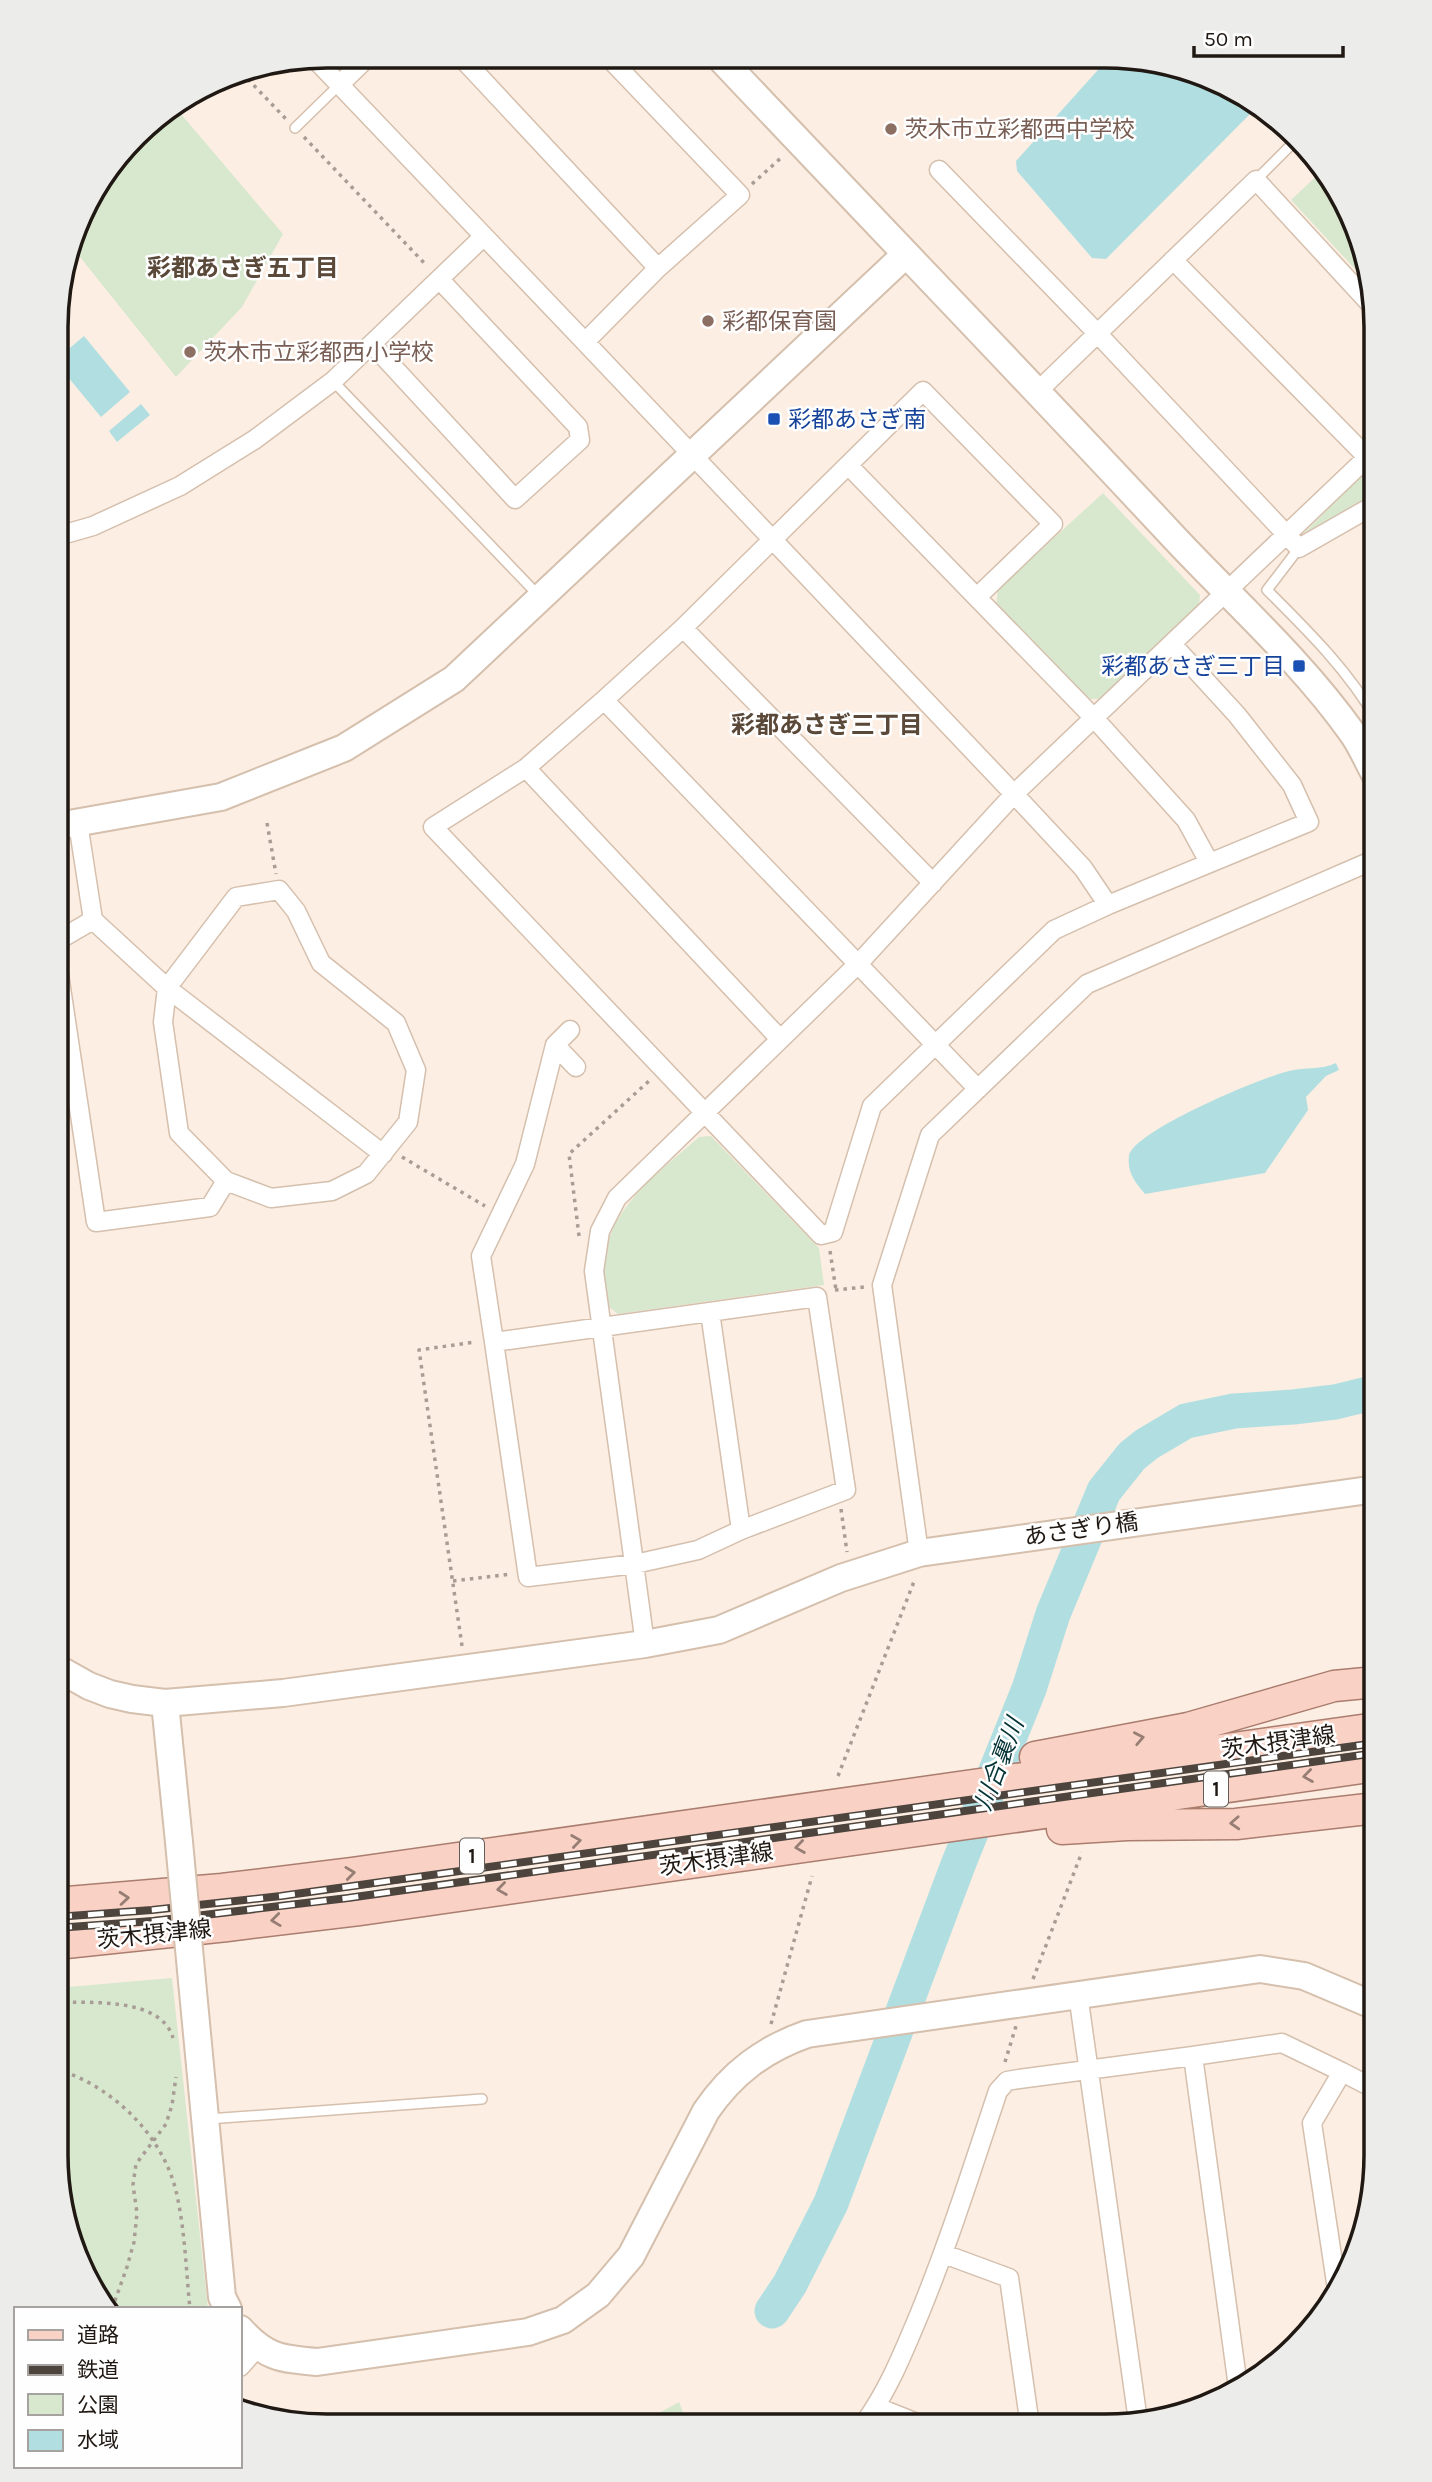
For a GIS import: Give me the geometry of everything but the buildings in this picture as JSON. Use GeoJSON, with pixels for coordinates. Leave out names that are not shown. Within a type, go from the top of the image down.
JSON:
{"type":"FeatureCollection","features":[{"type":"Feature","properties":{"kind":"main road"},"geometry":{"type":"LineString","coordinates":[[1073,1761],[1334,1686],[1364,1683]]}},
{"type":"Feature","properties":{"kind":"main road","name":"茨木摂津線"},"geometry":{"type":"LineString","coordinates":[[68,1902],[267,1884],[749,1817],[885,1790],[1073,1761],[1364,1729]]}},
{"type":"Feature","properties":{"kind":"main road","name":"茨木摂津線"},"geometry":{"type":"LineString","coordinates":[[68,1943],[359,1910],[932,1829],[1058,1821],[1364,1768]]}},
{"type":"Feature","properties":{"kind":"main road"},"geometry":{"type":"LineString","coordinates":[[1058,1821],[1127,1825],[1236,1824],[1364,1809]]}},
{"type":"Feature","properties":{"kind":"street"},"geometry":{"type":"LineString","coordinates":[[323,68],[1014,794],[1083,868],[1108,905]]}},
{"type":"Feature","properties":{"kind":"street"},"geometry":{"type":"LineString","coordinates":[[339,85],[357,68]]}},
{"type":"Feature","properties":{"kind":"street"},"geometry":{"type":"LineString","coordinates":[[471,68],[659,268]]}},
{"type":"Feature","properties":{"kind":"street"},"geometry":{"type":"LineString","coordinates":[[584,342],[659,268],[740,195],[619,68]]}},
{"type":"Feature","properties":{"kind":"street"},"geometry":{"type":"LineString","coordinates":[[729,68],[1299,666],[1354,736],[1364,754]]}},
{"type":"Feature","properties":{"kind":"street"},"geometry":{"type":"LineString","coordinates":[[939,170],[1293,541]]}},
{"type":"Feature","properties":{"kind":"street"},"geometry":{"type":"LineString","coordinates":[[1038,391],[1256,180],[1362,295]]}},
{"type":"Feature","properties":{"kind":"street"},"geometry":{"type":"LineString","coordinates":[[68,534],[93,526],[180,486],[254,440],[333,381],[483,237]]}},
{"type":"Feature","properties":{"kind":"street"},"geometry":{"type":"LineString","coordinates":[[383,1154],[167,988],[93,920],[68,824],[221,797],[344,748],[454,679],[905,255]]}},
{"type":"Feature","properties":{"kind":"street"},"geometry":{"type":"LineString","coordinates":[[1173,260],[1364,445]]}},
{"type":"Feature","properties":{"kind":"street"},"geometry":{"type":"LineString","coordinates":[[372,344],[515,499],[580,440],[578,427],[440,280]]}},
{"type":"Feature","properties":{"kind":"street"},"geometry":{"type":"LineString","coordinates":[[977,597],[1053,524],[923,391],[683,628],[604,699],[526,768],[433,827],[821,1235],[833,1232],[872,1107],[1054,930],[1209,862],[1309,822],[1292,785],[1237,715],[1171,644]]}},
{"type":"Feature","properties":{"kind":"street"},"geometry":{"type":"LineString","coordinates":[[645,1644],[594,1271],[600,1231],[617,1198],[859,963],[1014,794],[1226,592],[1293,541],[1364,462]]}},
{"type":"Feature","properties":{"kind":"street"},"geometry":{"type":"LineString","coordinates":[[848,465],[1094,718],[1186,820],[1209,862]]}},
{"type":"Feature","properties":{"kind":"street"},"geometry":{"type":"LineString","coordinates":[[1293,541],[1364,509]]}},
{"type":"Feature","properties":{"kind":"street"},"geometry":{"type":"LineString","coordinates":[[683,628],[933,883]]}},
{"type":"Feature","properties":{"kind":"street"},"geometry":{"type":"LineString","coordinates":[[604,699],[978,1089]]}},
{"type":"Feature","properties":{"kind":"street"},"geometry":{"type":"LineString","coordinates":[[526,768],[780,1040]]}},
{"type":"Feature","properties":{"kind":"street"},"geometry":{"type":"LineString","coordinates":[[919,1553],[882,1285],[930,1135],[1087,984],[1364,864]]}},
{"type":"Feature","properties":{"kind":"street"},"geometry":{"type":"LineString","coordinates":[[279,890],[296,911],[321,963],[396,1023],[416,1070],[408,1122],[366,1174],[332,1191],[271,1198],[226,1181],[179,1133],[163,1022],[167,988],[236,897],[279,890]]}},
{"type":"Feature","properties":{"kind":"street"},"geometry":{"type":"LineString","coordinates":[[68,935],[93,920]]}},
{"type":"Feature","properties":{"kind":"street"},"geometry":{"type":"LineString","coordinates":[[494,1342],[817,1297],[846,1490],[741,1530],[698,1550],[635,1564],[527,1577],[481,1256],[525,1164],[555,1045],[570,1030]]}},
{"type":"Feature","properties":{"kind":"street"},"geometry":{"type":"LineString","coordinates":[[68,1035],[96,1222],[209,1207],[226,1181]]}},
{"type":"Feature","properties":{"kind":"street"},"geometry":{"type":"LineString","coordinates":[[555,1045],[576,1067]]}},
{"type":"Feature","properties":{"kind":"street"},"geometry":{"type":"LineString","coordinates":[[710,1312],[741,1530]]}},
{"type":"Feature","properties":{"kind":"street","name":"あさぎり橋"},"geometry":{"type":"LineString","coordinates":[[68,1674],[110,1694],[165,1703],[273,1694],[645,1644],[719,1630],[841,1578],[919,1553],[1364,1491]]}},
{"type":"Feature","properties":{"kind":"street"},"geometry":{"type":"LineString","coordinates":[[165,1703],[222,2297],[227,2307]]}},
{"type":"Feature","properties":{"kind":"street"},"geometry":{"type":"LineString","coordinates":[[246,2348],[288,2360],[317,2362],[528,2332],[563,2320],[598,2295],[631,2256],[706,2110],[726,2084],[763,2053],[807,2034],[1260,1969],[1304,1976],[1364,2001]]}},
{"type":"Feature","properties":{"kind":"street"},"geometry":{"type":"LineString","coordinates":[[1078,1994],[1137,2412]]}},
{"type":"Feature","properties":{"kind":"street"},"geometry":{"type":"LineString","coordinates":[[872,2414],[897,2368],[944,2254],[998,2091],[1003,2084],[1012,2080],[1282,2043],[1364,2083]]}},
{"type":"Feature","properties":{"kind":"street"},"geometry":{"type":"LineString","coordinates":[[1193,2056],[1237,2377]]}},
{"type":"Feature","properties":{"kind":"street"},"geometry":{"type":"LineString","coordinates":[[1335,2273],[1312,2123],[1342,2072]]}},
{"type":"Feature","properties":{"kind":"street"},"geometry":{"type":"LineString","coordinates":[[944,2254],[1009,2278],[1028,2414]]}},
{"type":"Feature","properties":{"kind":"street"},"geometry":{"type":"LineString","coordinates":[[877,2407],[894,2414]]}},
{"type":"Feature","properties":{"kind":"lane"},"geometry":{"type":"LineString","coordinates":[[295,128],[339,85]]}},
{"type":"Feature","properties":{"kind":"lane"},"geometry":{"type":"LineString","coordinates":[[1256,180],[1290,146]]}},
{"type":"Feature","properties":{"kind":"lane"},"geometry":{"type":"LineString","coordinates":[[333,381],[542,599]]}},
{"type":"Feature","properties":{"kind":"lane"},"geometry":{"type":"LineString","coordinates":[[1293,541],[1267,590],[1314,637],[1364,700]]}},
{"type":"Feature","properties":{"kind":"lane"},"geometry":{"type":"LineString","coordinates":[[206,2119],[482,2099]]}},
{"type":"Feature","properties":{"kind":"path"},"geometry":{"type":"LineString","coordinates":[[249,80],[440,280]]}},
{"type":"Feature","properties":{"kind":"path"},"geometry":{"type":"LineString","coordinates":[[740,195],[786,153]]}},
{"type":"Feature","properties":{"kind":"path"},"geometry":{"type":"LineString","coordinates":[[267,823],[279,890]]}},
{"type":"Feature","properties":{"kind":"path"},"geometry":{"type":"LineString","coordinates":[[579,1237],[569,1154],[662,1069]]}},
{"type":"Feature","properties":{"kind":"path"},"geometry":{"type":"LineString","coordinates":[[383,1154],[395,1154],[500,1215]]}},
{"type":"Feature","properties":{"kind":"path"},"geometry":{"type":"LineString","coordinates":[[827,1233],[836,1290]]}},
{"type":"Feature","properties":{"kind":"path"},"geometry":{"type":"LineString","coordinates":[[817,1297],[826,1291],[882,1285]]}},
{"type":"Feature","properties":{"kind":"path"},"geometry":{"type":"LineString","coordinates":[[462,1648],[419,1350],[483,1340],[494,1342]]}},
{"type":"Feature","properties":{"kind":"path"},"geometry":{"type":"LineString","coordinates":[[839,1493],[847,1552]]}},
{"type":"Feature","properties":{"kind":"path"},"geometry":{"type":"LineString","coordinates":[[838,1776],[918,1572],[919,1553]]}},
{"type":"Feature","properties":{"kind":"path"},"geometry":{"type":"LineString","coordinates":[[452,1581],[527,1572]]}},
{"type":"Feature","properties":{"kind":"path"},"geometry":{"type":"LineString","coordinates":[[998,2091],[1025,2003],[1085,1846]]}},
{"type":"Feature","properties":{"kind":"path"},"geometry":{"type":"LineString","coordinates":[[763,2053],[813,1876]]}},
{"type":"Feature","properties":{"kind":"path"},"geometry":{"type":"LineString","coordinates":[[68,2003],[126,2006],[150,2013],[165,2022],[173,2044]]}},
{"type":"Feature","properties":{"kind":"path"},"geometry":{"type":"LineString","coordinates":[[116,2304],[134,2242],[137,2213],[133,2185],[136,2164],[162,2131],[171,2112],[177,2070]]}},
{"type":"Feature","properties":{"kind":"path"},"geometry":{"type":"LineString","coordinates":[[68,2073],[107,2093],[131,2114],[153,2141],[175,2188],[190,2307]]}},
{"type":"Feature","properties":{"kind":"green space"},"geometry":{"type":"Polygon","coordinates":[[[181,114],[283,234],[242,307],[176,377],[79,255],[88,228],[112,183],[144,144],[181,114]]]}},
{"type":"Feature","properties":{"kind":"green space"},"geometry":{"type":"Polygon","coordinates":[[[1315,177],[1344,228],[1358,272],[1291,200],[1315,177]]]}},
{"type":"Feature","properties":{"kind":"green space"},"geometry":{"type":"Polygon","coordinates":[[[1364,474],[1364,499],[1303,534],[1364,474]]]}},
{"type":"Feature","properties":{"kind":"green space"},"geometry":{"type":"Polygon","coordinates":[[[1103,493],[1200,595],[1199,608],[1103,699],[1086,699],[996,604],[998,589],[1103,493]]]}},
{"type":"Feature","properties":{"kind":"green space"},"geometry":{"type":"Polygon","coordinates":[[[711,1136],[819,1248],[824,1285],[618,1314],[609,1307],[604,1274],[606,1248],[613,1228],[637,1194],[652,1179],[699,1137],[711,1136]]]}},
{"type":"Feature","properties":{"kind":"green space"},"geometry":{"type":"Polygon","coordinates":[[[172,1978],[208,2307],[118,2307],[88,2254],[77,2222],[70,2188],[68,1987],[172,1978]]]}},
{"type":"Feature","properties":{"kind":"green space"},"geometry":{"type":"Polygon","coordinates":[[[679,2402],[684,2414],[657,2414],[679,2402]]]}},
{"type":"Feature","properties":{"kind":"water"},"geometry":{"type":"Polygon","coordinates":[[[1100,68],[1138,70],[1172,77],[1204,88],[1251,113],[1106,259],[1092,258],[1017,171],[1016,161],[1100,68]]]}},
{"type":"Feature","properties":{"kind":"water"},"geometry":{"type":"Polygon","coordinates":[[[84,336],[130,392],[101,417],[68,377],[68,350],[84,336]]]}},
{"type":"Feature","properties":{"kind":"water"},"geometry":{"type":"Polygon","coordinates":[[[141,404],[150,415],[117,442],[109,431],[141,404]]]}},
{"type":"Feature","properties":{"kind":"water"},"geometry":{"type":"Polygon","coordinates":[[[1336,1063],[1339,1070],[1326,1076],[1306,1097],[1308,1110],[1265,1173],[1145,1194],[1132,1177],[1129,1156],[1136,1145],[1174,1120],[1200,1106],[1275,1075],[1336,1063]]]}},
{"type":"Feature","properties":{"kind":"waterway","name":"川合裏川"},"geometry":{"type":"LineString","coordinates":[[772,2311],[790,2284],[831,2203],[958,1865],[1029,1689],[1053,1614],[1104,1491],[1132,1456],[1186,1421],[1234,1411],[1335,1402],[1364,1395]]}},
{"type":"Feature","properties":{"kind":"railway"},"geometry":{"type":"LineString","coordinates":[[68,1916],[281,1896],[1364,1745]]}},
{"type":"Feature","properties":{"kind":"railway"},"geometry":{"type":"LineString","coordinates":[[68,1927],[153,1921],[348,1898],[1364,1755]]}},
{"type":"Feature","properties":{"kind":"place","name":"茨木市立彩都西中学校"},"geometry":{"type":"Point","coordinates":[891,129]}},
{"type":"Feature","properties":{"kind":"place","name":"彩都保育園"},"geometry":{"type":"Point","coordinates":[708,321]}},
{"type":"Feature","properties":{"kind":"place","name":"茨木市立彩都西小学校"},"geometry":{"type":"Point","coordinates":[190,352]}},
{"type":"Feature","properties":{"kind":"place","name":"彩都あさぎ南"},"geometry":{"type":"Point","coordinates":[774,419]}},
{"type":"Feature","properties":{"kind":"place","name":"彩都あさぎ三丁目"},"geometry":{"type":"Point","coordinates":[1299,666]}},
{"type":"Feature","properties":{"kind":"district","name":"彩都あさぎ五丁目"},"geometry":{"type":"Point","coordinates":[243,268]}},
{"type":"Feature","properties":{"kind":"district","name":"彩都あさぎ三丁目"},"geometry":{"type":"Point","coordinates":[827,725]}}]}
